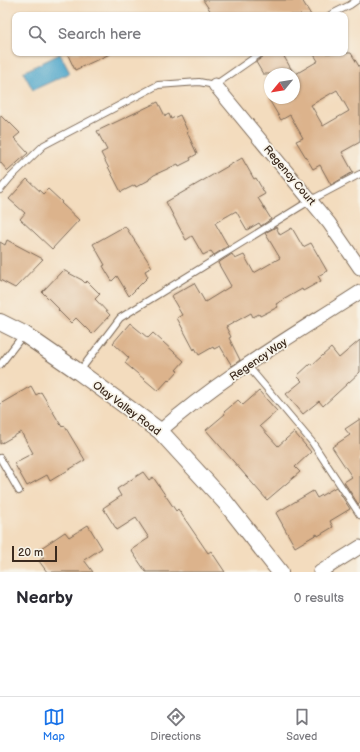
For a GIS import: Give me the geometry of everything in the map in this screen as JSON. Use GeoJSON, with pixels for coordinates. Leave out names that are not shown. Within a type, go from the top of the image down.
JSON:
{"type":"FeatureCollection","features":[{"type":"Feature","properties":{"kind":"street","name":"Regency Court"},"geometry":{"type":"LineString","coordinates":[[215,85],[329,222],[360,268]]}},
{"type":"Feature","properties":{"kind":"street","name":"Regency Way"},"geometry":{"type":"LineString","coordinates":[[160,431],[181,413],[247,365],[360,292]]}},
{"type":"Feature","properties":{"kind":"street","name":"Otay Valley Road"},"geometry":{"type":"LineString","coordinates":[[0,322],[24,334],[160,431],[225,502],[280,572]]}},
{"type":"Feature","properties":{"kind":"street"},"geometry":{"type":"LineString","coordinates":[[320,572],[360,547]]}},
{"type":"Feature","properties":{"kind":"lane"},"geometry":{"type":"LineString","coordinates":[[336,12],[357,0]]}},
{"type":"Feature","properties":{"kind":"lane"},"geometry":{"type":"LineString","coordinates":[[0,190],[10,178],[44,145],[158,85],[199,82],[215,85],[257,56]]}},
{"type":"Feature","properties":{"kind":"lane"},"geometry":{"type":"LineString","coordinates":[[79,372],[120,318],[311,200],[360,174]]}},
{"type":"Feature","properties":{"kind":"lane"},"geometry":{"type":"LineString","coordinates":[[0,365],[24,334]]}},
{"type":"Feature","properties":{"kind":"lane"},"geometry":{"type":"LineString","coordinates":[[247,365],[312,442],[360,515]]}},
{"type":"Feature","properties":{"kind":"lane"},"geometry":{"type":"LineString","coordinates":[[0,458],[19,491]]}},
{"type":"Feature","properties":{"kind":"water"},"geometry":{"type":"Polygon","coordinates":[[[56,56],[61,56],[70,73],[33,90],[23,72],[56,56]]]}},
{"type":"Feature","properties":{"kind":"building"},"geometry":{"type":"Polygon","coordinates":[[[203,0],[302,0],[309,12],[211,12],[203,0]]]}},
{"type":"Feature","properties":{"kind":"building"},"geometry":{"type":"Polygon","coordinates":[[[348,53],[351,53],[360,68],[360,142],[342,152],[353,172],[331,185],[320,165],[313,169],[296,141],[303,138],[290,115],[281,120],[272,104],[300,104],[300,72],[318,61],[315,56],[348,56],[348,53]],[[337,90],[311,105],[323,126],[349,111],[337,90]]]}},
{"type":"Feature","properties":{"kind":"building"},"geometry":{"type":"Polygon","coordinates":[[[68,56],[105,56],[75,70],[68,56]]]}},
{"type":"Feature","properties":{"kind":"building"},"geometry":{"type":"Polygon","coordinates":[[[264,56],[284,56],[291,68],[264,68],[263,74],[256,62],[264,56]]]}},
{"type":"Feature","properties":{"kind":"building"},"geometry":{"type":"Polygon","coordinates":[[[158,102],[165,116],[169,114],[171,119],[180,115],[197,154],[190,158],[191,160],[179,166],[178,164],[154,175],[149,180],[136,187],[135,185],[121,192],[101,153],[107,150],[97,131],[158,102]]]}},
{"type":"Feature","properties":{"kind":"building"},"geometry":{"type":"Polygon","coordinates":[[[0,115],[20,133],[14,138],[28,153],[8,171],[0,162],[0,115]]]}},
{"type":"Feature","properties":{"kind":"building"},"geometry":{"type":"Polygon","coordinates":[[[242,158],[265,194],[258,198],[271,219],[261,226],[259,223],[247,230],[236,211],[215,223],[228,246],[214,255],[211,251],[203,255],[192,236],[186,240],[166,202],[242,158]]]}},
{"type":"Feature","properties":{"kind":"building"},"geometry":{"type":"Polygon","coordinates":[[[27,179],[43,194],[48,189],[79,220],[52,249],[20,219],[25,213],[9,199],[27,179]]]}},
{"type":"Feature","properties":{"kind":"building"},"geometry":{"type":"Polygon","coordinates":[[[125,226],[152,267],[145,271],[148,277],[129,296],[117,276],[112,281],[93,244],[125,226]]]}},
{"type":"Feature","properties":{"kind":"building"},"geometry":{"type":"Polygon","coordinates":[[[276,227],[280,235],[292,228],[303,247],[311,243],[327,271],[318,276],[321,281],[303,291],[302,289],[276,304],[278,307],[260,316],[259,314],[253,317],[251,313],[226,327],[231,337],[229,338],[240,360],[232,366],[220,346],[214,349],[213,347],[199,355],[195,348],[194,350],[177,318],[182,315],[171,296],[194,283],[205,302],[231,286],[218,263],[232,254],[235,259],[244,255],[254,273],[280,258],[265,233],[276,227]]]}},
{"type":"Feature","properties":{"kind":"building"},"geometry":{"type":"Polygon","coordinates":[[[7,240],[43,259],[15,288],[0,280],[0,242],[5,245],[7,240]]]}},
{"type":"Feature","properties":{"kind":"building"},"geometry":{"type":"Polygon","coordinates":[[[63,270],[85,283],[87,281],[100,294],[95,299],[110,315],[92,334],[76,318],[71,323],[42,292],[63,270]]]}},
{"type":"Feature","properties":{"kind":"building"},"geometry":{"type":"Polygon","coordinates":[[[130,323],[148,338],[153,333],[184,361],[176,370],[178,371],[158,391],[125,363],[129,358],[113,343],[130,323]]]}},
{"type":"Feature","properties":{"kind":"building"},"geometry":{"type":"Polygon","coordinates":[[[360,340],[360,372],[323,406],[319,401],[303,414],[286,394],[302,381],[297,376],[331,348],[339,358],[360,340]]]}},
{"type":"Feature","properties":{"kind":"building"},"geometry":{"type":"Polygon","coordinates":[[[31,386],[36,395],[41,392],[62,427],[64,425],[85,460],[50,481],[47,475],[27,486],[14,463],[33,453],[21,432],[0,444],[0,404],[31,386]]]}},
{"type":"Feature","properties":{"kind":"building"},"geometry":{"type":"Polygon","coordinates":[[[259,391],[277,411],[260,426],[278,446],[294,432],[311,452],[295,467],[300,472],[267,500],[206,430],[225,414],[224,412],[238,400],[243,405],[259,391]]]}},
{"type":"Feature","properties":{"kind":"building"},"geometry":{"type":"Polygon","coordinates":[[[360,419],[360,503],[358,504],[344,482],[352,477],[332,447],[350,435],[345,429],[360,419]]]}},
{"type":"Feature","properties":{"kind":"building"},"geometry":{"type":"Polygon","coordinates":[[[143,472],[149,480],[153,477],[176,511],[178,509],[208,553],[211,551],[225,572],[146,572],[131,550],[149,538],[136,518],[117,530],[103,508],[121,496],[117,489],[143,472]]]}},
{"type":"Feature","properties":{"kind":"building"},"geometry":{"type":"Polygon","coordinates":[[[336,487],[350,509],[330,521],[333,527],[318,536],[317,534],[295,547],[276,513],[313,491],[317,498],[336,487]]]}},
{"type":"Feature","properties":{"kind":"building"},"geometry":{"type":"Polygon","coordinates":[[[88,525],[102,548],[84,560],[93,572],[47,572],[39,561],[44,558],[38,550],[65,532],[69,537],[88,525]]]}}]}
